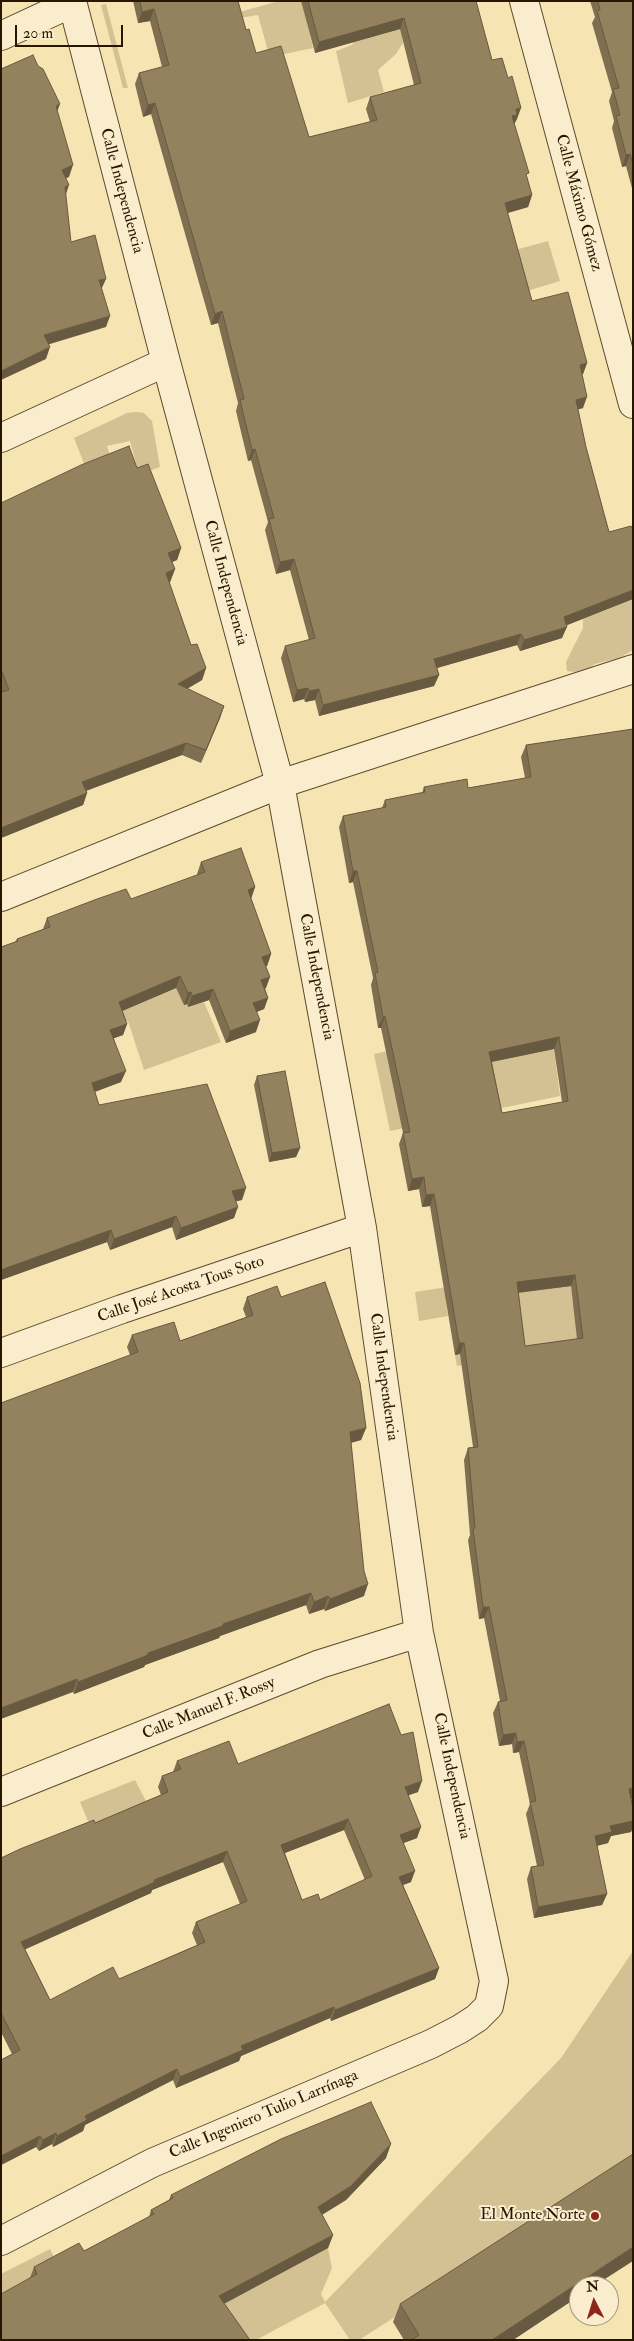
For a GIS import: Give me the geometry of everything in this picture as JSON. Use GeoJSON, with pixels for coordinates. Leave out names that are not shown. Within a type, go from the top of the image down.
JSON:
{"type":"FeatureCollection","features":[{"type":"Feature","properties":{"kind":"street","name":"Calle Máximo Gómez"},"geometry":{"type":"LineString","coordinates":[[524,1],[633,404]]}},
{"type":"Feature","properties":{"kind":"street"},"geometry":{"type":"LineString","coordinates":[[1,36],[72,2]]}},
{"type":"Feature","properties":{"kind":"street","name":"Calle Independencia"},"geometry":{"type":"LineString","coordinates":[[72,2],[166,362],[280,784],[362,1228],[419,1633],[493,1968]]}},
{"type":"Feature","properties":{"kind":"street"},"geometry":{"type":"LineString","coordinates":[[1,438],[166,362]]}},
{"type":"Feature","properties":{"kind":"street"},"geometry":{"type":"LineString","coordinates":[[1,897],[280,784],[633,669]]}},
{"type":"Feature","properties":{"kind":"street","name":"Calle José Acosta Tous Soto"},"geometry":{"type":"LineString","coordinates":[[1,1354],[122,1309],[362,1228]]}},
{"type":"Feature","properties":{"kind":"street","name":"Calle Manuel F. Rossy"},"geometry":{"type":"LineString","coordinates":[[1,1792],[320,1664],[419,1633]]}},
{"type":"Feature","properties":{"kind":"street","name":"Calle Ingeniero Tulio Larrínaga"},"geometry":{"type":"LineString","coordinates":[[1,2240],[152,2163],[431,2044],[460,2029],[477,2018],[489,2006],[494,1992],[493,1968]]}},
{"type":"Feature","properties":{"kind":"shaded area"},"geometry":{"type":"Polygon","coordinates":[[[279,1],[302,1],[313,48],[280,55],[268,51],[258,15],[189,26],[279,1]]]}},
{"type":"Feature","properties":{"kind":"shaded area"},"geometry":{"type":"Polygon","coordinates":[[[106,4],[128,88],[123,88],[101,5],[106,4]]]}},
{"type":"Feature","properties":{"kind":"shaded area"},"geometry":{"type":"Polygon","coordinates":[[[398,12],[403,43],[396,54],[378,70],[384,92],[348,103],[336,51],[354,44],[352,43],[398,12]]]}},
{"type":"Feature","properties":{"kind":"shaded area"},"geometry":{"type":"Polygon","coordinates":[[[548,241],[560,281],[527,291],[515,250],[548,241]]]}},
{"type":"Feature","properties":{"kind":"shaded area"},"geometry":{"type":"Polygon","coordinates":[[[127,413],[144,413],[152,421],[160,467],[139,475],[130,441],[107,446],[110,456],[85,466],[74,438],[127,413]]]}},
{"type":"Feature","properties":{"kind":"shaded area"},"geometry":{"type":"Polygon","coordinates":[[[633,599],[633,650],[619,658],[595,664],[588,669],[574,672],[567,671],[566,662],[583,628],[583,619],[633,599]]]}},
{"type":"Feature","properties":{"kind":"shaded area"},"geometry":{"type":"Polygon","coordinates":[[[176,988],[184,1004],[187,1004],[188,1007],[204,1002],[221,1042],[144,1070],[128,1021],[122,1022],[119,1012],[176,988]]]}},
{"type":"Feature","properties":{"kind":"shaded area"},"geometry":{"type":"Polygon","coordinates":[[[509,1024],[549,1050],[554,1050],[560,1096],[390,1131],[374,1054],[509,1024]]]}},
{"type":"Feature","properties":{"kind":"shaded area"},"geometry":{"type":"Polygon","coordinates":[[[551,1271],[571,1286],[573,1303],[597,1346],[457,1366],[455,1355],[517,1347],[446,1302],[448,1316],[419,1321],[415,1292],[551,1271]]]}},
{"type":"Feature","properties":{"kind":"shaded area"},"geometry":{"type":"Polygon","coordinates":[[[135,1780],[150,1809],[93,1833],[80,1802],[135,1780]]]}},
{"type":"Feature","properties":{"kind":"shaded area"},"geometry":{"type":"Polygon","coordinates":[[[633,1951],[633,2164],[359,2340],[350,2340],[325,2303],[256,2340],[178,2340],[187,2312],[226,2303],[328,2248],[332,2268],[321,2294],[325,2302],[561,2058],[633,1951]]]}},
{"type":"Feature","properties":{"kind":"shaded area"},"geometry":{"type":"Polygon","coordinates":[[[50,2249],[58,2265],[28,2340],[1,2294],[1,2274],[50,2249]]]}},
{"type":"Feature","properties":{"kind":"building"},"geometry":{"type":"Polygon","coordinates":[[[140,1],[238,1],[246,30],[249,29],[256,53],[281,46],[309,137],[377,120],[370,97],[421,83],[404,18],[319,42],[308,1],[476,1],[492,60],[502,58],[508,78],[512,76],[521,108],[516,109],[517,115],[512,116],[529,173],[526,174],[532,195],[505,203],[532,301],[568,292],[587,363],[580,365],[587,397],[576,400],[586,447],[609,532],[631,526],[633,530],[633,590],[564,617],[567,627],[524,640],[521,634],[434,659],[439,675],[323,705],[319,689],[309,691],[308,688],[297,690],[285,646],[315,638],[294,559],[280,562],[269,519],[274,518],[255,449],[252,450],[240,400],[244,399],[222,311],[215,314],[155,103],[148,105],[139,73],[169,65],[154,9],[142,12],[140,1]]]}},
{"type":"Feature","properties":{"kind":"building"},"geometry":{"type":"Polygon","coordinates":[[[598,1],[633,1],[633,164],[630,154],[626,155],[616,116],[620,115],[613,89],[619,88],[597,11],[600,10],[598,1]]]}},
{"type":"Feature","properties":{"kind":"building"},"geometry":{"type":"Polygon","coordinates":[[[33,55],[38,66],[43,69],[60,104],[56,106],[73,165],[62,170],[69,185],[65,187],[71,242],[95,235],[106,279],[99,280],[110,316],[44,335],[50,347],[1,371],[1,69],[33,55]]]}},
{"type":"Feature","properties":{"kind":"building"},"geometry":{"type":"Polygon","coordinates":[[[129,446],[137,468],[148,464],[181,548],[168,553],[175,569],[166,573],[191,645],[197,644],[206,668],[178,684],[224,706],[206,750],[186,743],[82,782],[87,793],[1,828],[1,692],[9,690],[1,669],[1,503],[81,465],[129,446]]]}},
{"type":"Feature","properties":{"kind":"building"},"geometry":{"type":"Polygon","coordinates":[[[633,729],[633,1788],[629,1789],[633,1821],[610,1826],[612,1832],[595,1836],[607,1894],[538,1907],[531,1867],[544,1865],[530,1802],[536,1801],[524,1741],[517,1742],[516,1733],[503,1735],[498,1702],[507,1700],[489,1607],[483,1607],[473,1529],[475,1528],[468,1448],[478,1447],[464,1343],[459,1343],[434,1194],[426,1195],[424,1177],[412,1179],[403,1133],[410,1132],[385,1016],[383,1017],[375,973],[378,972],[357,871],[353,871],[343,816],[386,807],[385,800],[425,792],[424,787],[467,779],[468,788],[531,777],[526,745],[633,729]],[[559,1037],[489,1052],[502,1113],[568,1101],[559,1037]],[[575,1275],[517,1282],[525,1346],[583,1338],[575,1275]]]}},
{"type":"Feature","properties":{"kind":"building"},"geometry":{"type":"Polygon","coordinates":[[[241,848],[255,887],[248,890],[271,954],[262,957],[270,977],[261,980],[268,998],[253,1003],[260,1020],[230,1031],[213,989],[192,996],[191,992],[188,993],[180,976],[119,1002],[127,1024],[110,1030],[126,1071],[92,1083],[99,1105],[207,1084],[246,1188],[232,1191],[238,1207],[181,1228],[176,1216],[114,1239],[111,1230],[1,1270],[1,947],[50,927],[47,918],[126,889],[131,899],[205,872],[201,862],[241,848]]]}},
{"type":"Feature","properties":{"kind":"building"},"geometry":{"type":"Polygon","coordinates":[[[285,1071],[300,1148],[272,1153],[257,1076],[285,1071]]]}},
{"type":"Feature","properties":{"kind":"building"},"geometry":{"type":"Polygon","coordinates":[[[325,1282],[360,1383],[366,1428],[350,1432],[364,1571],[368,1584],[330,1599],[328,1596],[314,1602],[311,1593],[223,1624],[223,1626],[148,1653],[148,1655],[78,1682],[77,1679],[1,1708],[1,1403],[138,1352],[132,1335],[174,1322],[180,1341],[253,1315],[247,1297],[277,1286],[281,1297],[325,1282]]]}},
{"type":"Feature","properties":{"kind":"building"},"geometry":{"type":"Polygon","coordinates":[[[389,1704],[401,1735],[413,1732],[422,1781],[405,1787],[421,1827],[400,1835],[415,1871],[399,1877],[439,1968],[335,2010],[334,2007],[241,2046],[243,2050],[180,2077],[177,2069],[85,2116],[87,2120],[57,2136],[56,2133],[43,2140],[40,2136],[1,2156],[1,2060],[20,2050],[1,2013],[1,1858],[94,1820],[95,1823],[168,1792],[162,1776],[181,1769],[177,1761],[229,1741],[238,1764],[389,1704]],[[348,1819],[281,1845],[302,1900],[318,1894],[320,1900],[372,1876],[348,1819]],[[227,1851],[154,1880],[155,1882],[21,1942],[50,2000],[113,1967],[119,1979],[205,1942],[196,1922],[247,1901],[227,1851]]]}},
{"type":"Feature","properties":{"kind":"building"},"geometry":{"type":"Polygon","coordinates":[[[371,2102],[391,2144],[351,2186],[318,2207],[333,2235],[219,2296],[250,2340],[1,2340],[1,2294],[37,2274],[34,2267],[79,2243],[84,2251],[154,2214],[151,2210],[173,2198],[171,2195],[281,2139],[371,2102]]]}},
{"type":"Feature","properties":{"kind":"building","name":"El Monte Norte"},"geometry":{"type":"Polygon","coordinates":[[[633,2154],[633,2247],[589,2276],[569,2276],[569,2289],[492,2340],[411,2340],[419,2335],[400,2304],[633,2154]]]}},
{"type":"Feature","properties":{"kind":"place","name":"El Monte Norte"},"geometry":{"type":"Point","coordinates":[595,2216]}}]}
